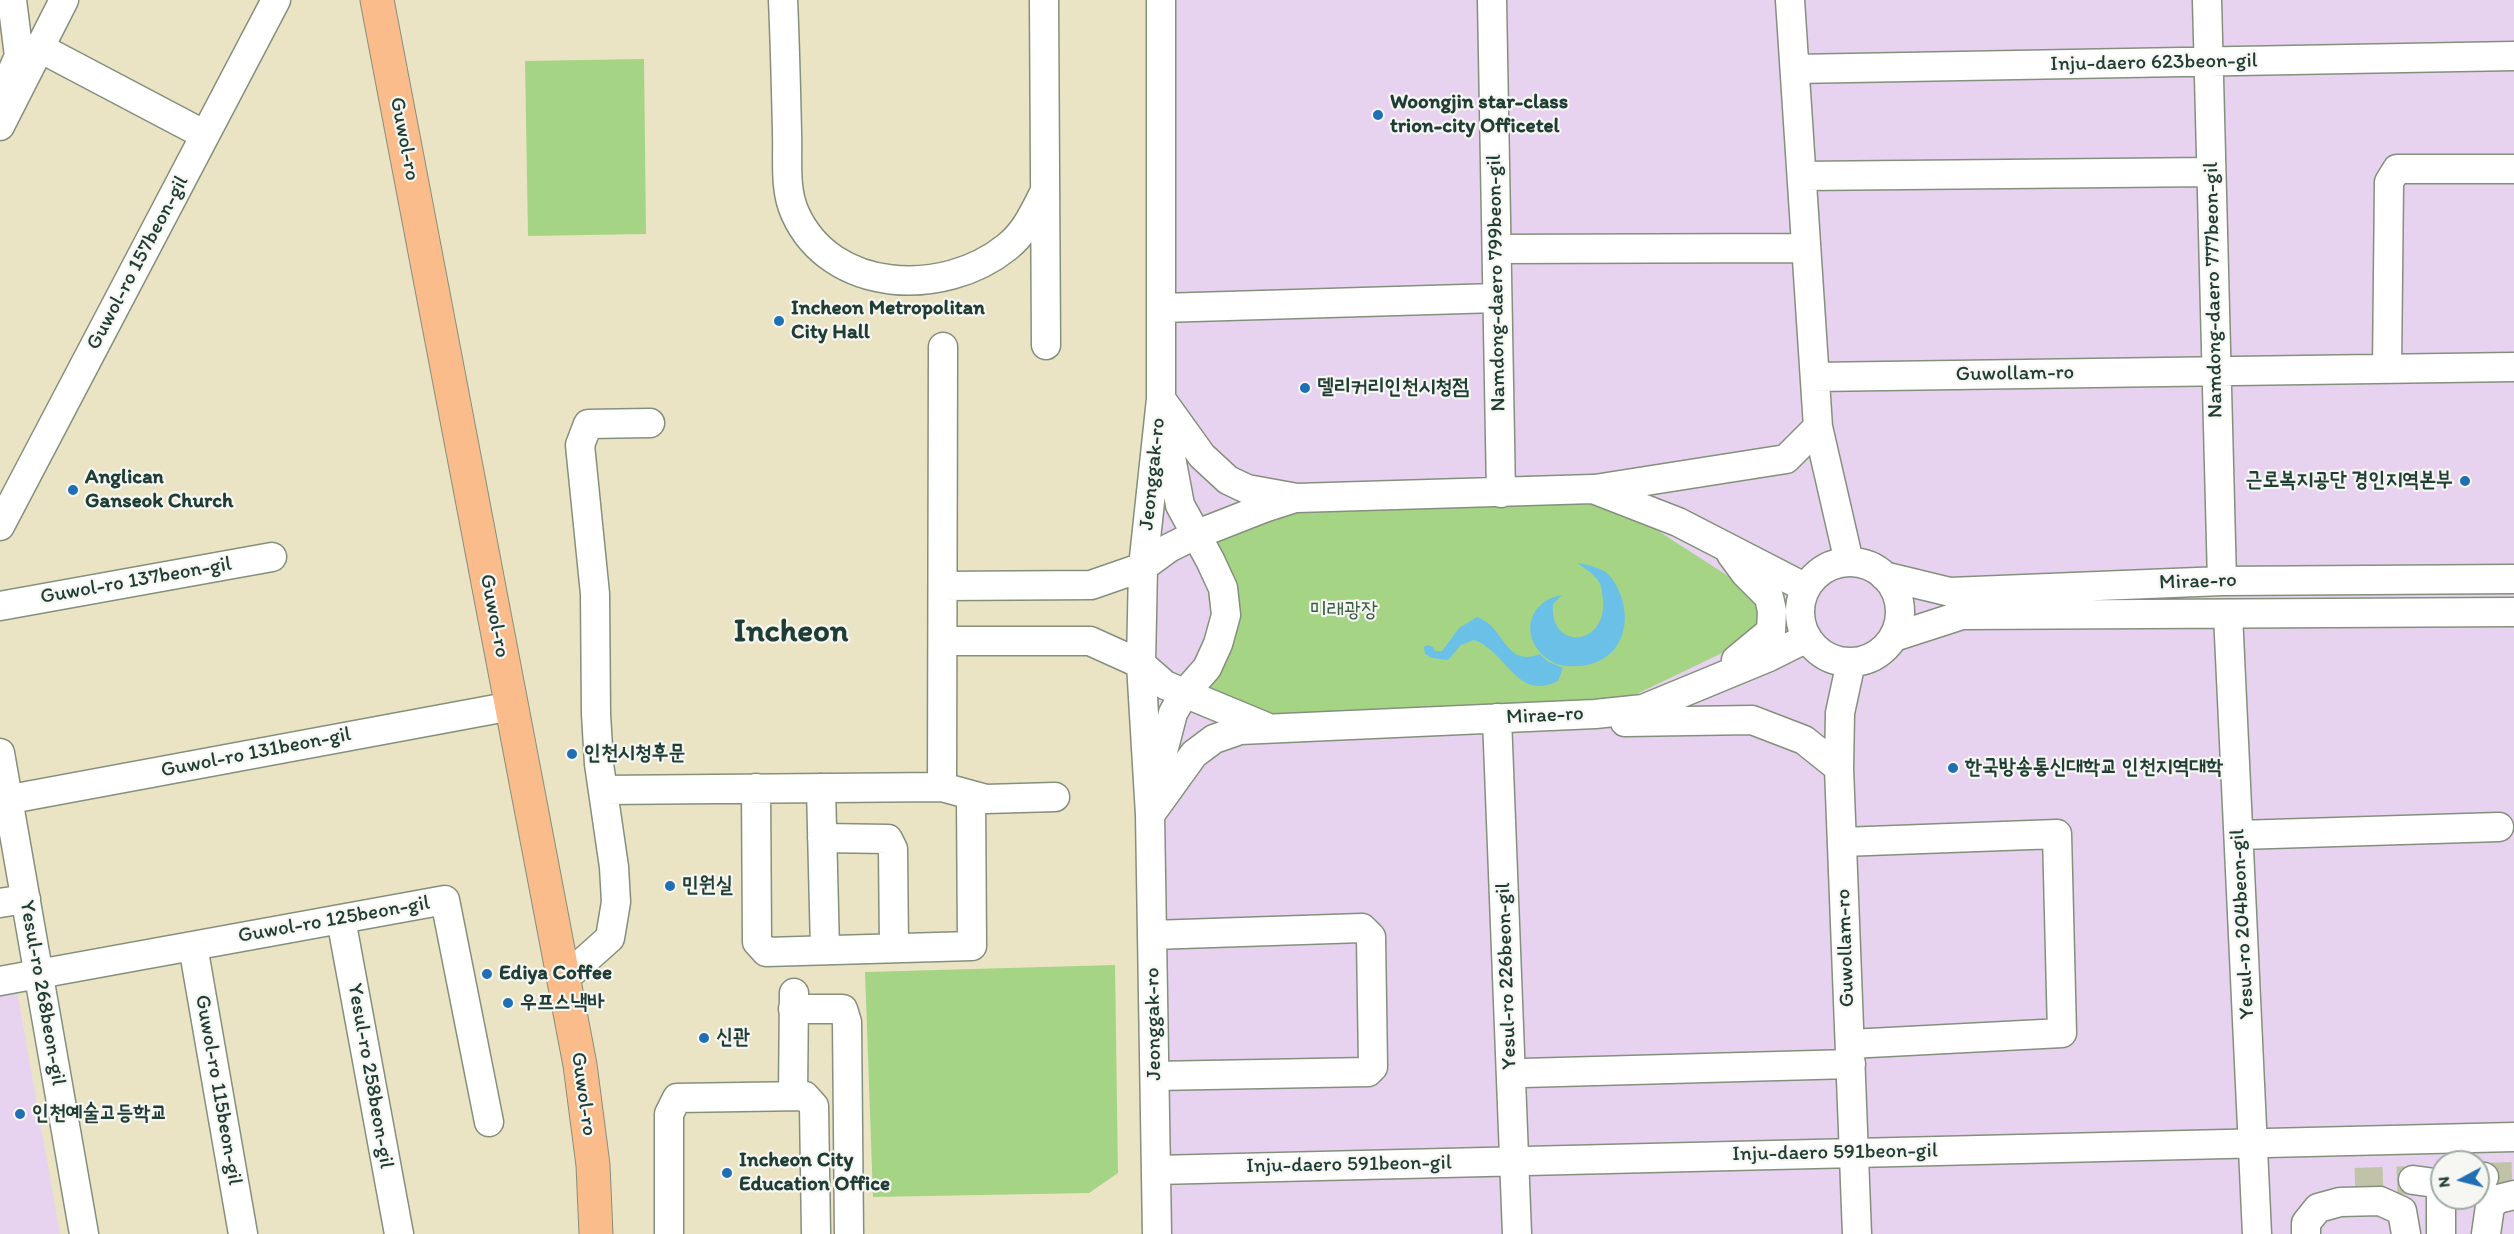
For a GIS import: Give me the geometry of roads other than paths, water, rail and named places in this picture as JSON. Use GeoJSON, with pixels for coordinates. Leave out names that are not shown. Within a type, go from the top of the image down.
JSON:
{"type":"FeatureCollection","features":[{"type":"Feature","properties":{"kind":"main road","name":"Guwol-ro"},"geometry":{"type":"LineString","coordinates":[[377,0],[564,979],[587,1115],[593,1165],[596,1234]]}},
{"type":"Feature","properties":{"kind":"street"},"geometry":{"type":"LineString","coordinates":[[0,99],[19,56],[12,0]]}},
{"type":"Feature","properties":{"kind":"street"},"geometry":{"type":"LineString","coordinates":[[0,126],[64,0]]}},
{"type":"Feature","properties":{"kind":"street","name":"Guwol-ro 157beon-gil"},"geometry":{"type":"LineString","coordinates":[[0,526],[276,0]]}},
{"type":"Feature","properties":{"kind":"street"},"geometry":{"type":"LineString","coordinates":[[783,0],[789,196],[808,236],[826,256],[849,270],[882,279],[921,280],[957,274],[985,262],[1008,247],[1029,225],[1045,191]]}},
{"type":"Feature","properties":{"kind":"street"},"geometry":{"type":"LineString","coordinates":[[1044,0],[1046,345]]}},
{"type":"Feature","properties":{"kind":"street"},"geometry":{"type":"LineString","coordinates":[[1161,0],[1161,399],[1202,456],[1228,480],[1246,489],[1297,498],[1593,489],[1786,459],[1818,427]]}},
{"type":"Feature","properties":{"kind":"street","name":"Namdong-daero 799beon-gil"},"geometry":{"type":"LineString","coordinates":[[1492,0],[1501,493]]}},
{"type":"Feature","properties":{"kind":"street"},"geometry":{"type":"LineString","coordinates":[[1790,0],[1818,427],[1849,562]]}},
{"type":"Feature","properties":{"kind":"street","name":"Namdong-daero 777beon-gil"},"geometry":{"type":"LineString","coordinates":[[2207,0],[2222,580]]}},
{"type":"Feature","properties":{"kind":"street"},"geometry":{"type":"LineString","coordinates":[[40,48],[205,135]]}},
{"type":"Feature","properties":{"kind":"street","name":"Inju-daero 623beon-gil"},"geometry":{"type":"LineString","coordinates":[[1795,69],[2514,56]]}},
{"type":"Feature","properties":{"kind":"street"},"geometry":{"type":"LineString","coordinates":[[2387,369],[2389,182],[2397,169],[2514,169]]}},
{"type":"Feature","properties":{"kind":"street"},"geometry":{"type":"LineString","coordinates":[[1802,177],[2211,172]]}},
{"type":"Feature","properties":{"kind":"street"},"geometry":{"type":"LineString","coordinates":[[1497,249],[1806,248]]}},
{"type":"Feature","properties":{"kind":"street"},"geometry":{"type":"LineString","coordinates":[[1161,308],[1497,298]]}},
{"type":"Feature","properties":{"kind":"street"},"geometry":{"type":"LineString","coordinates":[[942,787],[943,347]]}},
{"type":"Feature","properties":{"kind":"street","name":"Guwollam-ro"},"geometry":{"type":"LineString","coordinates":[[1815,377],[2514,368]]}},
{"type":"Feature","properties":{"kind":"street","name":"Jeonggak-ro"},"geometry":{"type":"LineString","coordinates":[[1150,815],[1162,750],[1173,713],[1184,694],[1207,668],[1218,644],[1226,615],[1223,588],[1180,505],[1161,399]]}},
{"type":"Feature","properties":{"kind":"street","name":"Jeonggak-ro"},"geometry":{"type":"LineString","coordinates":[[1157,1234],[1150,815],[1141,664],[1143,567],[1161,399]]}},
{"type":"Feature","properties":{"kind":"street"},"geometry":{"type":"LineString","coordinates":[[564,979],[610,938],[616,902],[596,714],[595,594],[580,445],[588,424],[650,423]]}},
{"type":"Feature","properties":{"kind":"street"},"geometry":{"type":"LineString","coordinates":[[1593,489],[1678,522],[1806,588]]}},
{"type":"Feature","properties":{"kind":"street"},"geometry":{"type":"LineString","coordinates":[[943,585],[1091,585],[1143,567],[1169,548],[1195,536],[1264,508],[1297,498]]}},
{"type":"Feature","properties":{"kind":"street"},"geometry":{"type":"LineString","coordinates":[[1718,678],[1733,662],[1771,631],[1772,611],[1769,597],[1745,573],[1724,545]]}},
{"type":"Feature","properties":{"kind":"street","name":"Guwol-ro 137beon-gil"},"geometry":{"type":"LineString","coordinates":[[0,606],[272,557]]}},
{"type":"Feature","properties":{"kind":"street"},"geometry":{"type":"LineString","coordinates":[[1849,562],[1862,564],[1884,576],[1898,599],[1900,612],[1894,637],[1886,647],[1875,655],[1851,663],[1826,656],[1807,638],[1800,613],[1806,588],[1824,569],[1849,562]]}},
{"type":"Feature","properties":{"kind":"street","name":"Mirae-ro"},"geometry":{"type":"LineString","coordinates":[[1884,576],[1950,592],[2222,580],[2514,579]]}},
{"type":"Feature","properties":{"kind":"street","name":"Mirae-ro"},"geometry":{"type":"LineString","coordinates":[[1894,637],[1962,615],[2514,612]]}},
{"type":"Feature","properties":{"kind":"street","name":"Yesul-ro 204beon-gil"},"geometry":{"type":"LineString","coordinates":[[2228,614],[2258,1234]]}},
{"type":"Feature","properties":{"kind":"street","name":"Mirae-ro"},"geometry":{"type":"LineString","coordinates":[[1150,815],[1194,754],[1214,739],[1240,730],[1595,714],[1643,709],[1807,638]]}},
{"type":"Feature","properties":{"kind":"street"},"geometry":{"type":"LineString","coordinates":[[943,641],[1090,641],[1141,664],[1165,685],[1269,728]]}},
{"type":"Feature","properties":{"kind":"street","name":"Guwollam-ro"},"geometry":{"type":"LineString","coordinates":[[1851,663],[1840,713],[1839,768],[1857,1234]]}},
{"type":"Feature","properties":{"kind":"street","name":"Guwol-ro 131beon-gil"},"geometry":{"type":"LineString","coordinates":[[4,800],[512,706]]}},
{"type":"Feature","properties":{"kind":"street"},"geometry":{"type":"LineString","coordinates":[[1595,714],[1617,723],[1752,720],[1804,740],[1839,768]]}},
{"type":"Feature","properties":{"kind":"street","name":"Yesul-ro 226beon-gil"},"geometry":{"type":"LineString","coordinates":[[1497,718],[1517,1234]]}},
{"type":"Feature","properties":{"kind":"street","name":"Yesul-ro 268beon-gil"},"geometry":{"type":"LineString","coordinates":[[0,753],[13,901],[39,974],[84,1234]]}},
{"type":"Feature","properties":{"kind":"street"},"geometry":{"type":"LineString","coordinates":[[603,790],[942,787],[986,799],[1055,797]]}},
{"type":"Feature","properties":{"kind":"street"},"geometry":{"type":"LineString","coordinates":[[756,788],[757,942],[766,952],[972,946],[971,795]]}},
{"type":"Feature","properties":{"kind":"street"},"geometry":{"type":"LineString","coordinates":[[821,788],[825,950]]}},
{"type":"Feature","properties":{"kind":"street"},"geometry":{"type":"LineString","coordinates":[[2239,835],[2499,826]]}},
{"type":"Feature","properties":{"kind":"street"},"geometry":{"type":"LineString","coordinates":[[1523,1073],[1850,1054],[2062,1033],[2057,834],[1842,842]]}},
{"type":"Feature","properties":{"kind":"street"},"geometry":{"type":"LineString","coordinates":[[822,838],[888,839],[893,849],[894,948]]}},
{"type":"Feature","properties":{"kind":"street","name":"Guwol-ro 125beon-gil"},"geometry":{"type":"LineString","coordinates":[[0,981],[445,900],[489,1122]]}},
{"type":"Feature","properties":{"kind":"street","name":"Yesul-ro 258beon-gil"},"geometry":{"type":"LineString","coordinates":[[341,919],[399,1234]]}},
{"type":"Feature","properties":{"kind":"street"},"geometry":{"type":"LineString","coordinates":[[1152,935],[1362,928],[1371,937],[1373,1067],[1368,1072],[1155,1076]]}},
{"type":"Feature","properties":{"kind":"street","name":"Guwol-ro 115beon-gil"},"geometry":{"type":"LineString","coordinates":[[193,946],[243,1234]]}},
{"type":"Feature","properties":{"kind":"street"},"geometry":{"type":"LineString","coordinates":[[793,1096],[793,1001],[843,1008],[847,1022],[849,1234]]}},
{"type":"Feature","properties":{"kind":"street"},"geometry":{"type":"LineString","coordinates":[[669,1234],[669,1113],[677,1098],[793,1096],[805,1096],[814,1106],[816,1234]]}},
{"type":"Feature","properties":{"kind":"street","name":"Inju-daero 591beon-gil"},"geometry":{"type":"LineString","coordinates":[[1156,1170],[2514,1137]]}},
{"type":"Feature","properties":{"kind":"street"},"geometry":{"type":"LineString","coordinates":[[2413,1180],[2435,1183],[2441,1193],[2441,1234]]}},
{"type":"Feature","properties":{"kind":"street"},"geometry":{"type":"LineString","coordinates":[[2486,1234],[2490,1206],[2498,1199],[2514,1195]]}},
{"type":"Feature","properties":{"kind":"street"},"geometry":{"type":"LineString","coordinates":[[2306,1234],[2306,1223],[2318,1208],[2340,1202],[2380,1201],[2402,1211],[2406,1234]]}},
{"type":"Feature","properties":{"kind":"street"},"geometry":{"type":"LineString","coordinates":[[2459,1210],[2460,1234]]}},
{"type":"Feature","properties":{"kind":"water"},"geometry":{"type":"Polygon","coordinates":[[[1577,563],[1601,570],[1612,579],[1623,602],[1624,628],[1614,650],[1604,658],[1592,664],[1564,666],[1544,656],[1536,647],[1530,628],[1536,611],[1542,604],[1562,595],[1553,604],[1554,619],[1560,630],[1568,636],[1578,637],[1588,634],[1596,627],[1602,616],[1601,585],[1594,576],[1577,563]]]}},
{"type":"Feature","properties":{"kind":"water"},"geometry":{"type":"Polygon","coordinates":[[[1477,617],[1487,622],[1519,656],[1528,657],[1540,654],[1547,661],[1563,668],[1558,681],[1544,686],[1532,685],[1522,680],[1495,654],[1474,640],[1461,645],[1448,660],[1432,658],[1425,654],[1424,647],[1427,645],[1433,647],[1435,651],[1442,651],[1459,628],[1477,617]]]}},
{"type":"Feature","properties":{"kind":"tunnel"},"geometry":{"type":"LineString","coordinates":[[2490,1177],[2514,1176]]}},
{"type":"Feature","properties":{"kind":"tunnel"},"geometry":{"type":"LineString","coordinates":[[2355,1182],[2413,1180]]}},
{"type":"Feature","properties":{"kind":"place","name":"Woongjin star-class trion-city Officetel"},"geometry":{"type":"Point","coordinates":[1378,115]}},
{"type":"Feature","properties":{"kind":"place","name":"Incheon Metropolitan City Hall"},"geometry":{"type":"Point","coordinates":[779,321]}},
{"type":"Feature","properties":{"kind":"place","name":"델리커리인천시청점"},"geometry":{"type":"Point","coordinates":[1305,388]}},
{"type":"Feature","properties":{"kind":"place","name":"근로복지공단 경인지역본부"},"geometry":{"type":"Point","coordinates":[2465,481]}},
{"type":"Feature","properties":{"kind":"place","name":"Anglican Ganseok Church"},"geometry":{"type":"Point","coordinates":[73,490]}},
{"type":"Feature","properties":{"kind":"place","name":"인천시청후문"},"geometry":{"type":"Point","coordinates":[572,754]}},
{"type":"Feature","properties":{"kind":"place","name":"한국방송통신대학교 인천지역대학"},"geometry":{"type":"Point","coordinates":[1953,768]}},
{"type":"Feature","properties":{"kind":"place","name":"민원실"},"geometry":{"type":"Point","coordinates":[670,886]}},
{"type":"Feature","properties":{"kind":"place","name":"Ediya Coffee"},"geometry":{"type":"Point","coordinates":[487,974]}},
{"type":"Feature","properties":{"kind":"place","name":"우프스낵바"},"geometry":{"type":"Point","coordinates":[508,1003]}},
{"type":"Feature","properties":{"kind":"place","name":"신관"},"geometry":{"type":"Point","coordinates":[704,1038]}},
{"type":"Feature","properties":{"kind":"place","name":"인천예술고등학교"},"geometry":{"type":"Point","coordinates":[20,1114]}},
{"type":"Feature","properties":{"kind":"place","name":"Incheon City Education Office"},"geometry":{"type":"Point","coordinates":[727,1173]}},
{"type":"Feature","properties":{"kind":"district","name":"Incheon"},"geometry":{"type":"Point","coordinates":[791,633]}},
{"type":"Feature","properties":{"kind":"park label","name":"미래광장"},"geometry":{"type":"Point","coordinates":[1344,611]}}]}
